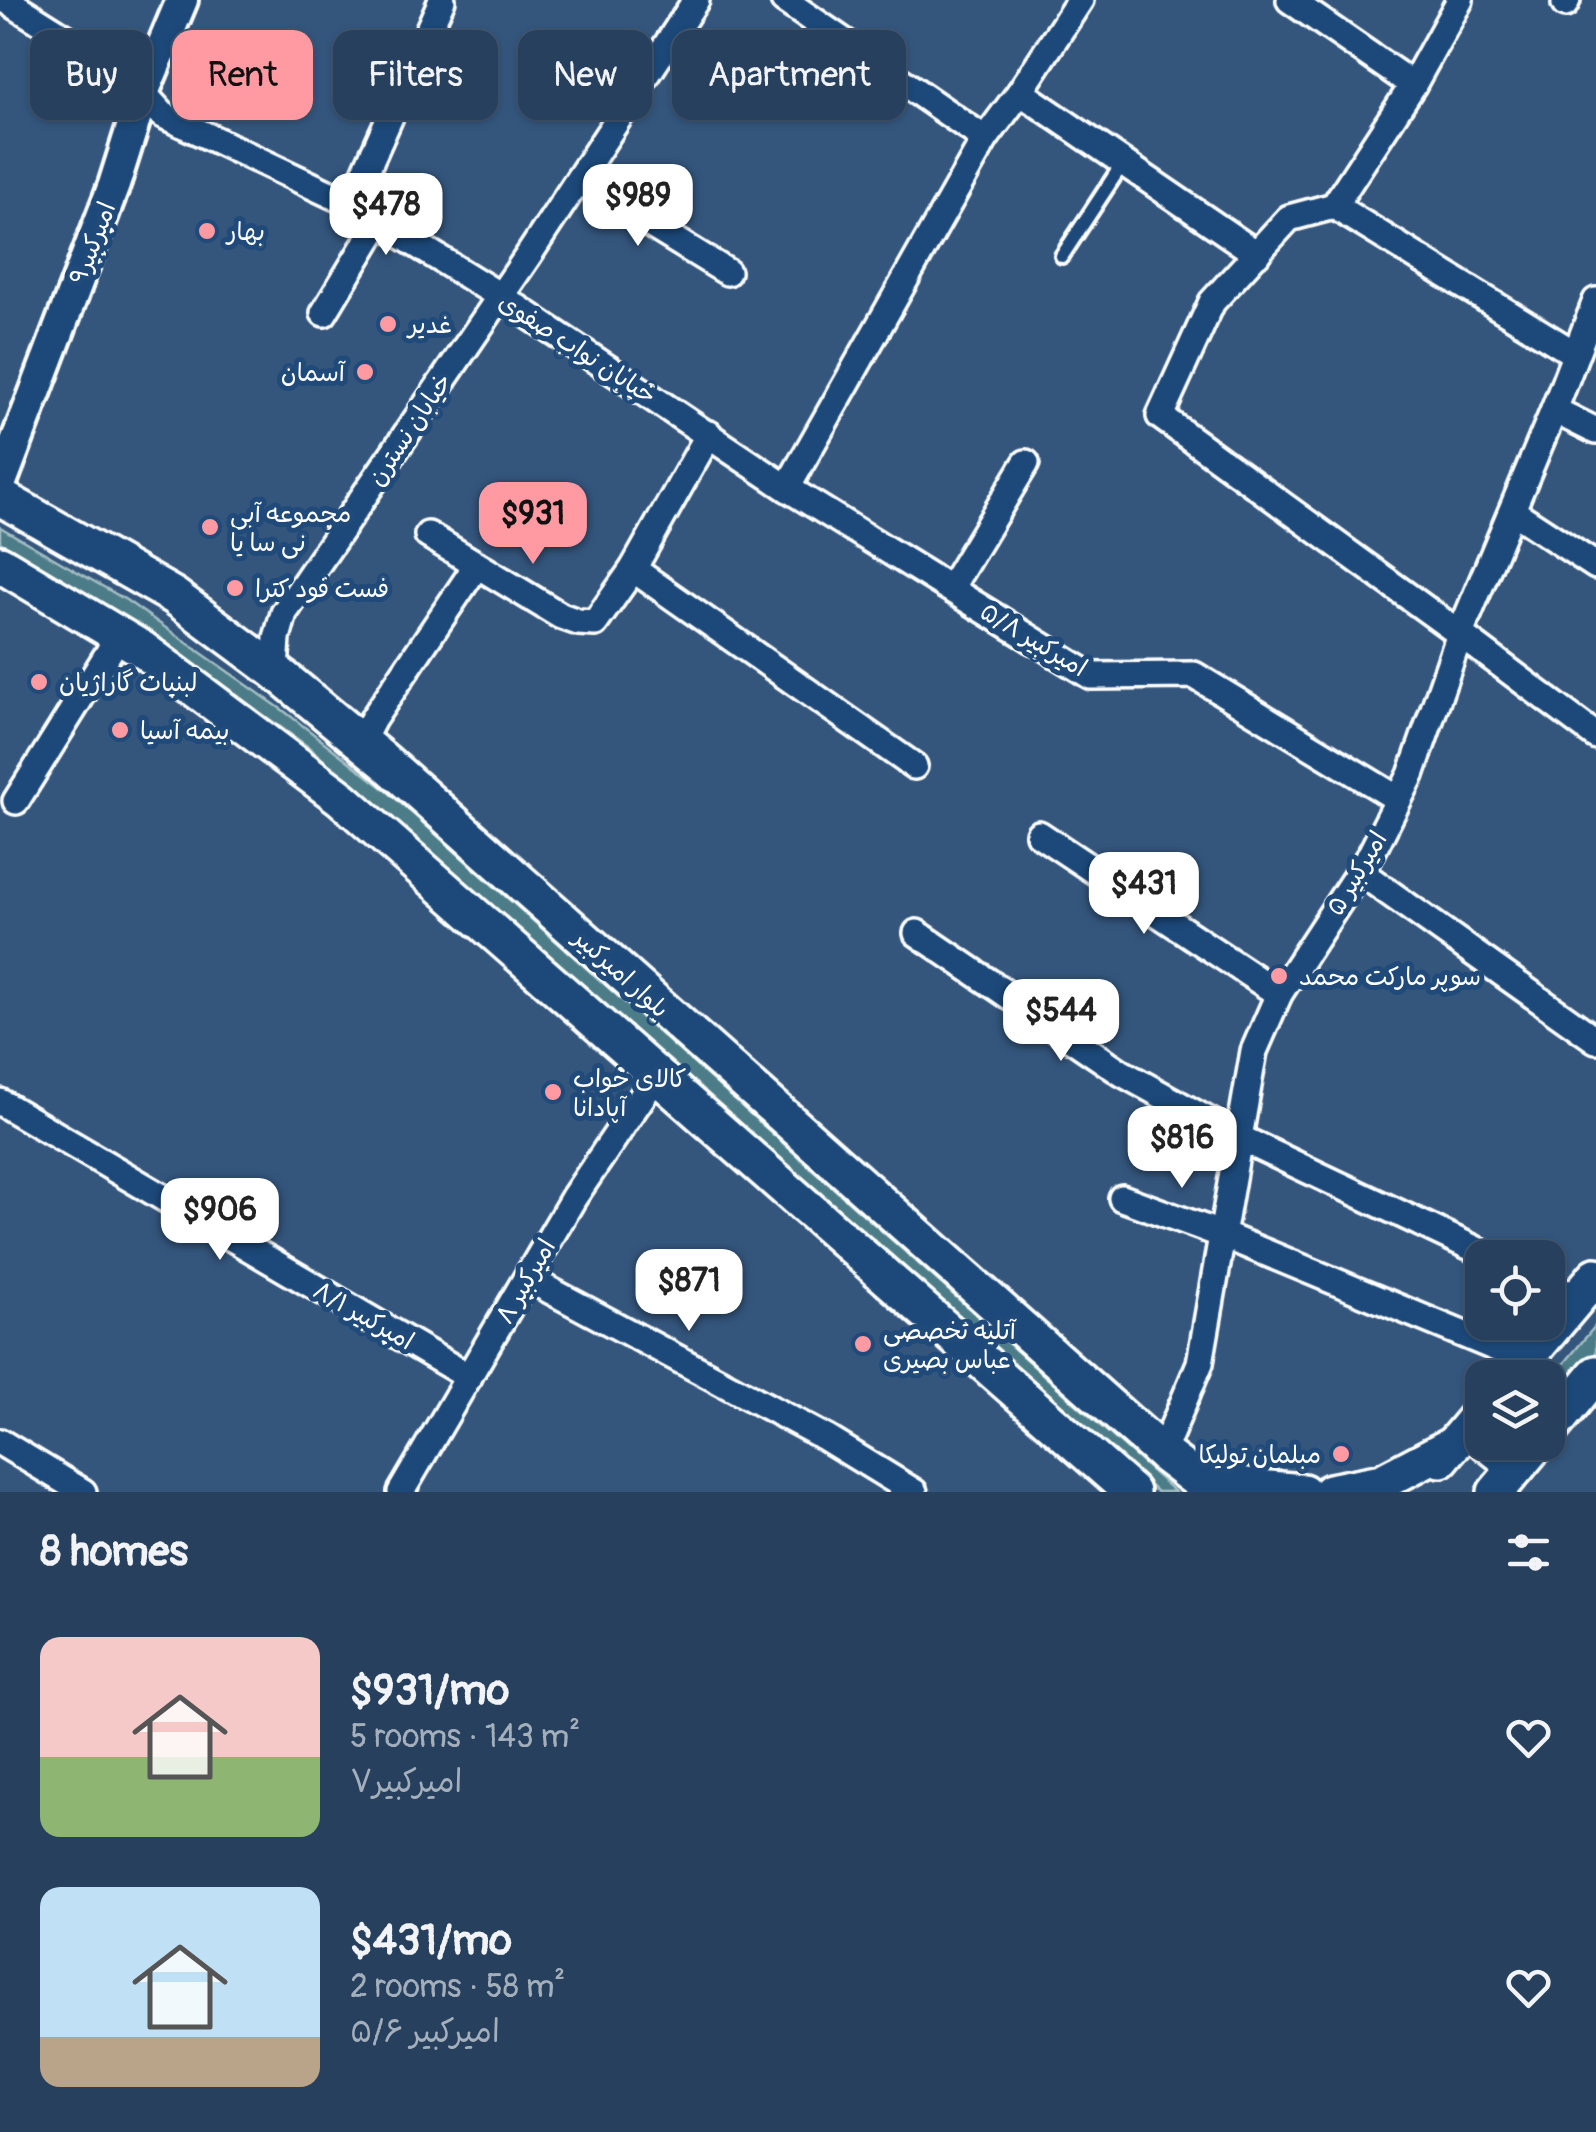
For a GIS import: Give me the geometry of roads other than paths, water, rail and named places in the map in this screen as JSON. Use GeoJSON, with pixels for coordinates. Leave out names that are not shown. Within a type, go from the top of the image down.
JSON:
{"type":"FeatureCollection","features":[{"type":"Feature","properties":{"kind":"main road","name":"بلوار امیرکبیر"},"geometry":{"type":"LineString","coordinates":[[0,497],[174,596],[275,671],[1162,1453],[1204,1484]]}},
{"type":"Feature","properties":{"kind":"main road"},"geometry":{"type":"LineString","coordinates":[[0,564],[142,648],[341,798],[1131,1492]]}},
{"type":"Feature","properties":{"kind":"main road"},"geometry":{"type":"LineString","coordinates":[[1524,1360],[1573,1286]]}},
{"type":"Feature","properties":{"kind":"main road"},"geometry":{"type":"LineString","coordinates":[[969,1350],[1007,1315]]}},
{"type":"Feature","properties":{"kind":"main road"},"geometry":{"type":"LineString","coordinates":[[1565,1411],[1596,1374]]}},
{"type":"Feature","properties":{"kind":"main road"},"geometry":{"type":"LineString","coordinates":[[1330,1492],[1382,1482],[1465,1438]]}},
{"type":"Feature","properties":{"kind":"main road"},"geometry":{"type":"LineString","coordinates":[[1413,1492],[1465,1443]]}},
{"type":"Feature","properties":{"kind":"main road"},"geometry":{"type":"LineString","coordinates":[[1204,1484],[1304,1492]]}},
{"type":"Feature","properties":{"kind":"street","name":"خیابان نواب صفوی"},"geometry":{"type":"LineString","coordinates":[[6,0],[54,30]]}},
{"type":"Feature","properties":{"kind":"street","name":"امیرکبیر۹"},"geometry":{"type":"LineString","coordinates":[[152,73],[182,0]]}},
{"type":"Feature","properties":{"kind":"street"},"geometry":{"type":"LineString","coordinates":[[351,204],[442,0]]}},
{"type":"Feature","properties":{"kind":"street","name":"خیابان نسترن"},"geometry":{"type":"LineString","coordinates":[[275,671],[277,638],[284,613],[696,0]]}},
{"type":"Feature","properties":{"kind":"street"},"geometry":{"type":"LineString","coordinates":[[784,0],[985,139]]}},
{"type":"Feature","properties":{"kind":"street"},"geometry":{"type":"LineString","coordinates":[[787,488],[985,139],[1080,0]]}},
{"type":"Feature","properties":{"kind":"street"},"geometry":{"type":"LineString","coordinates":[[1290,0],[1414,85]]}},
{"type":"Feature","properties":{"kind":"street"},"geometry":{"type":"LineString","coordinates":[[1460,0],[1414,85],[1334,206],[1288,218],[1212,302],[1160,416],[1596,736]]}},
{"type":"Feature","properties":{"kind":"street"},"geometry":{"type":"LineString","coordinates":[[1020,92],[1257,254]]}},
{"type":"Feature","properties":{"kind":"street","name":"خیابان نواب صفوی"},"geometry":{"type":"LineString","coordinates":[[152,101],[163,114],[351,204],[500,296],[787,488]]}},
{"type":"Feature","properties":{"kind":"street","name":"امیرکبیر۹"},"geometry":{"type":"LineString","coordinates":[[0,486],[114,186],[135,120]]}},
{"type":"Feature","properties":{"kind":"street"},"geometry":{"type":"LineString","coordinates":[[578,180],[726,272]]}},
{"type":"Feature","properties":{"kind":"street"},"geometry":{"type":"LineString","coordinates":[[1334,206],[1576,354]]}},
{"type":"Feature","properties":{"kind":"street"},"geometry":{"type":"LineString","coordinates":[[324,313],[379,222]]}},
{"type":"Feature","properties":{"kind":"street","name":"امیرکبیر ۵"},"geometry":{"type":"LineString","coordinates":[[1162,1453],[1200,1362],[1254,1051],[1279,994],[1372,852],[1410,774],[1460,634],[1596,301]]}},
{"type":"Feature","properties":{"kind":"street"},"geometry":{"type":"LineString","coordinates":[[1554,410],[1596,431]]}},
{"type":"Feature","properties":{"kind":"street"},"geometry":{"type":"LineString","coordinates":[[428,535],[561,616],[595,624],[633,570],[709,434]]}},
{"type":"Feature","properties":{"kind":"street"},"geometry":{"type":"LineString","coordinates":[[950,587],[1026,463]]}},
{"type":"Feature","properties":{"kind":"street","name":"امیرکبیر ۵/۸"},"geometry":{"type":"LineString","coordinates":[[787,488],[1091,676],[1194,675],[1398,799]]}},
{"type":"Feature","properties":{"kind":"street"},"geometry":{"type":"LineString","coordinates":[[1512,511],[1596,566]]}},
{"type":"Feature","properties":{"kind":"street"},"geometry":{"type":"LineString","coordinates":[[360,742],[477,565]]}},
{"type":"Feature","properties":{"kind":"street"},"geometry":{"type":"LineString","coordinates":[[633,570],[914,766]]}},
{"type":"Feature","properties":{"kind":"street"},"geometry":{"type":"LineString","coordinates":[[16,801],[118,634]]}},
{"type":"Feature","properties":{"kind":"street"},"geometry":{"type":"LineString","coordinates":[[1039,834],[1279,994]]}},
{"type":"Feature","properties":{"kind":"street"},"geometry":{"type":"LineString","coordinates":[[1360,872],[1596,1040]]}},
{"type":"Feature","properties":{"kind":"street"},"geometry":{"type":"LineString","coordinates":[[918,933],[1122,1073],[1240,1138],[1465,1244]]}},
{"type":"Feature","properties":{"kind":"street","name":"امیرکبیر ۸"},"geometry":{"type":"LineString","coordinates":[[401,1492],[574,1197],[658,1077]]}},
{"type":"Feature","properties":{"kind":"street","name":"امیرکبیر ۸/۱"},"geometry":{"type":"LineString","coordinates":[[0,1102],[468,1377]]}},
{"type":"Feature","properties":{"kind":"street"},"geometry":{"type":"LineString","coordinates":[[1122,1198],[1374,1298],[1500,1360]]}},
{"type":"Feature","properties":{"kind":"street"},"geometry":{"type":"LineString","coordinates":[[527,1278],[826,1438],[914,1492]]}},
{"type":"Feature","properties":{"kind":"street"},"geometry":{"type":"LineString","coordinates":[[0,1442],[83,1492]]}},
{"type":"Feature","properties":{"kind":"lane"},"geometry":{"type":"LineString","coordinates":[[1062,256],[1123,163]]}},
{"type":"Feature","properties":{"kind":"place","name":"بهار"},"geometry":{"type":"Point","coordinates":[207,231]}},
{"type":"Feature","properties":{"kind":"place","name":"غدیر"},"geometry":{"type":"Point","coordinates":[388,324]}},
{"type":"Feature","properties":{"kind":"place","name":"آسمان"},"geometry":{"type":"Point","coordinates":[365,372]}},
{"type":"Feature","properties":{"kind":"place","name":"مجموعه آبی نی سا یا"},"geometry":{"type":"Point","coordinates":[210,527]}},
{"type":"Feature","properties":{"kind":"place","name":"فست فود کترا"},"geometry":{"type":"Point","coordinates":[235,588]}},
{"type":"Feature","properties":{"kind":"place","name":"لبنیات گاراژیان"},"geometry":{"type":"Point","coordinates":[39,682]}},
{"type":"Feature","properties":{"kind":"place","name":"بیمه آسیا"},"geometry":{"type":"Point","coordinates":[120,730]}},
{"type":"Feature","properties":{"kind":"place","name":"سوپر مارکت محمد"},"geometry":{"type":"Point","coordinates":[1279,976]}},
{"type":"Feature","properties":{"kind":"place","name":"کالای خواب آپادانا"},"geometry":{"type":"Point","coordinates":[553,1092]}},
{"type":"Feature","properties":{"kind":"place","name":"آتلیه تخصصی عباس بصیری"},"geometry":{"type":"Point","coordinates":[863,1344]}},
{"type":"Feature","properties":{"kind":"place","name":"مبلمان تولیکا"},"geometry":{"type":"Point","coordinates":[1341,1454]}}]}
